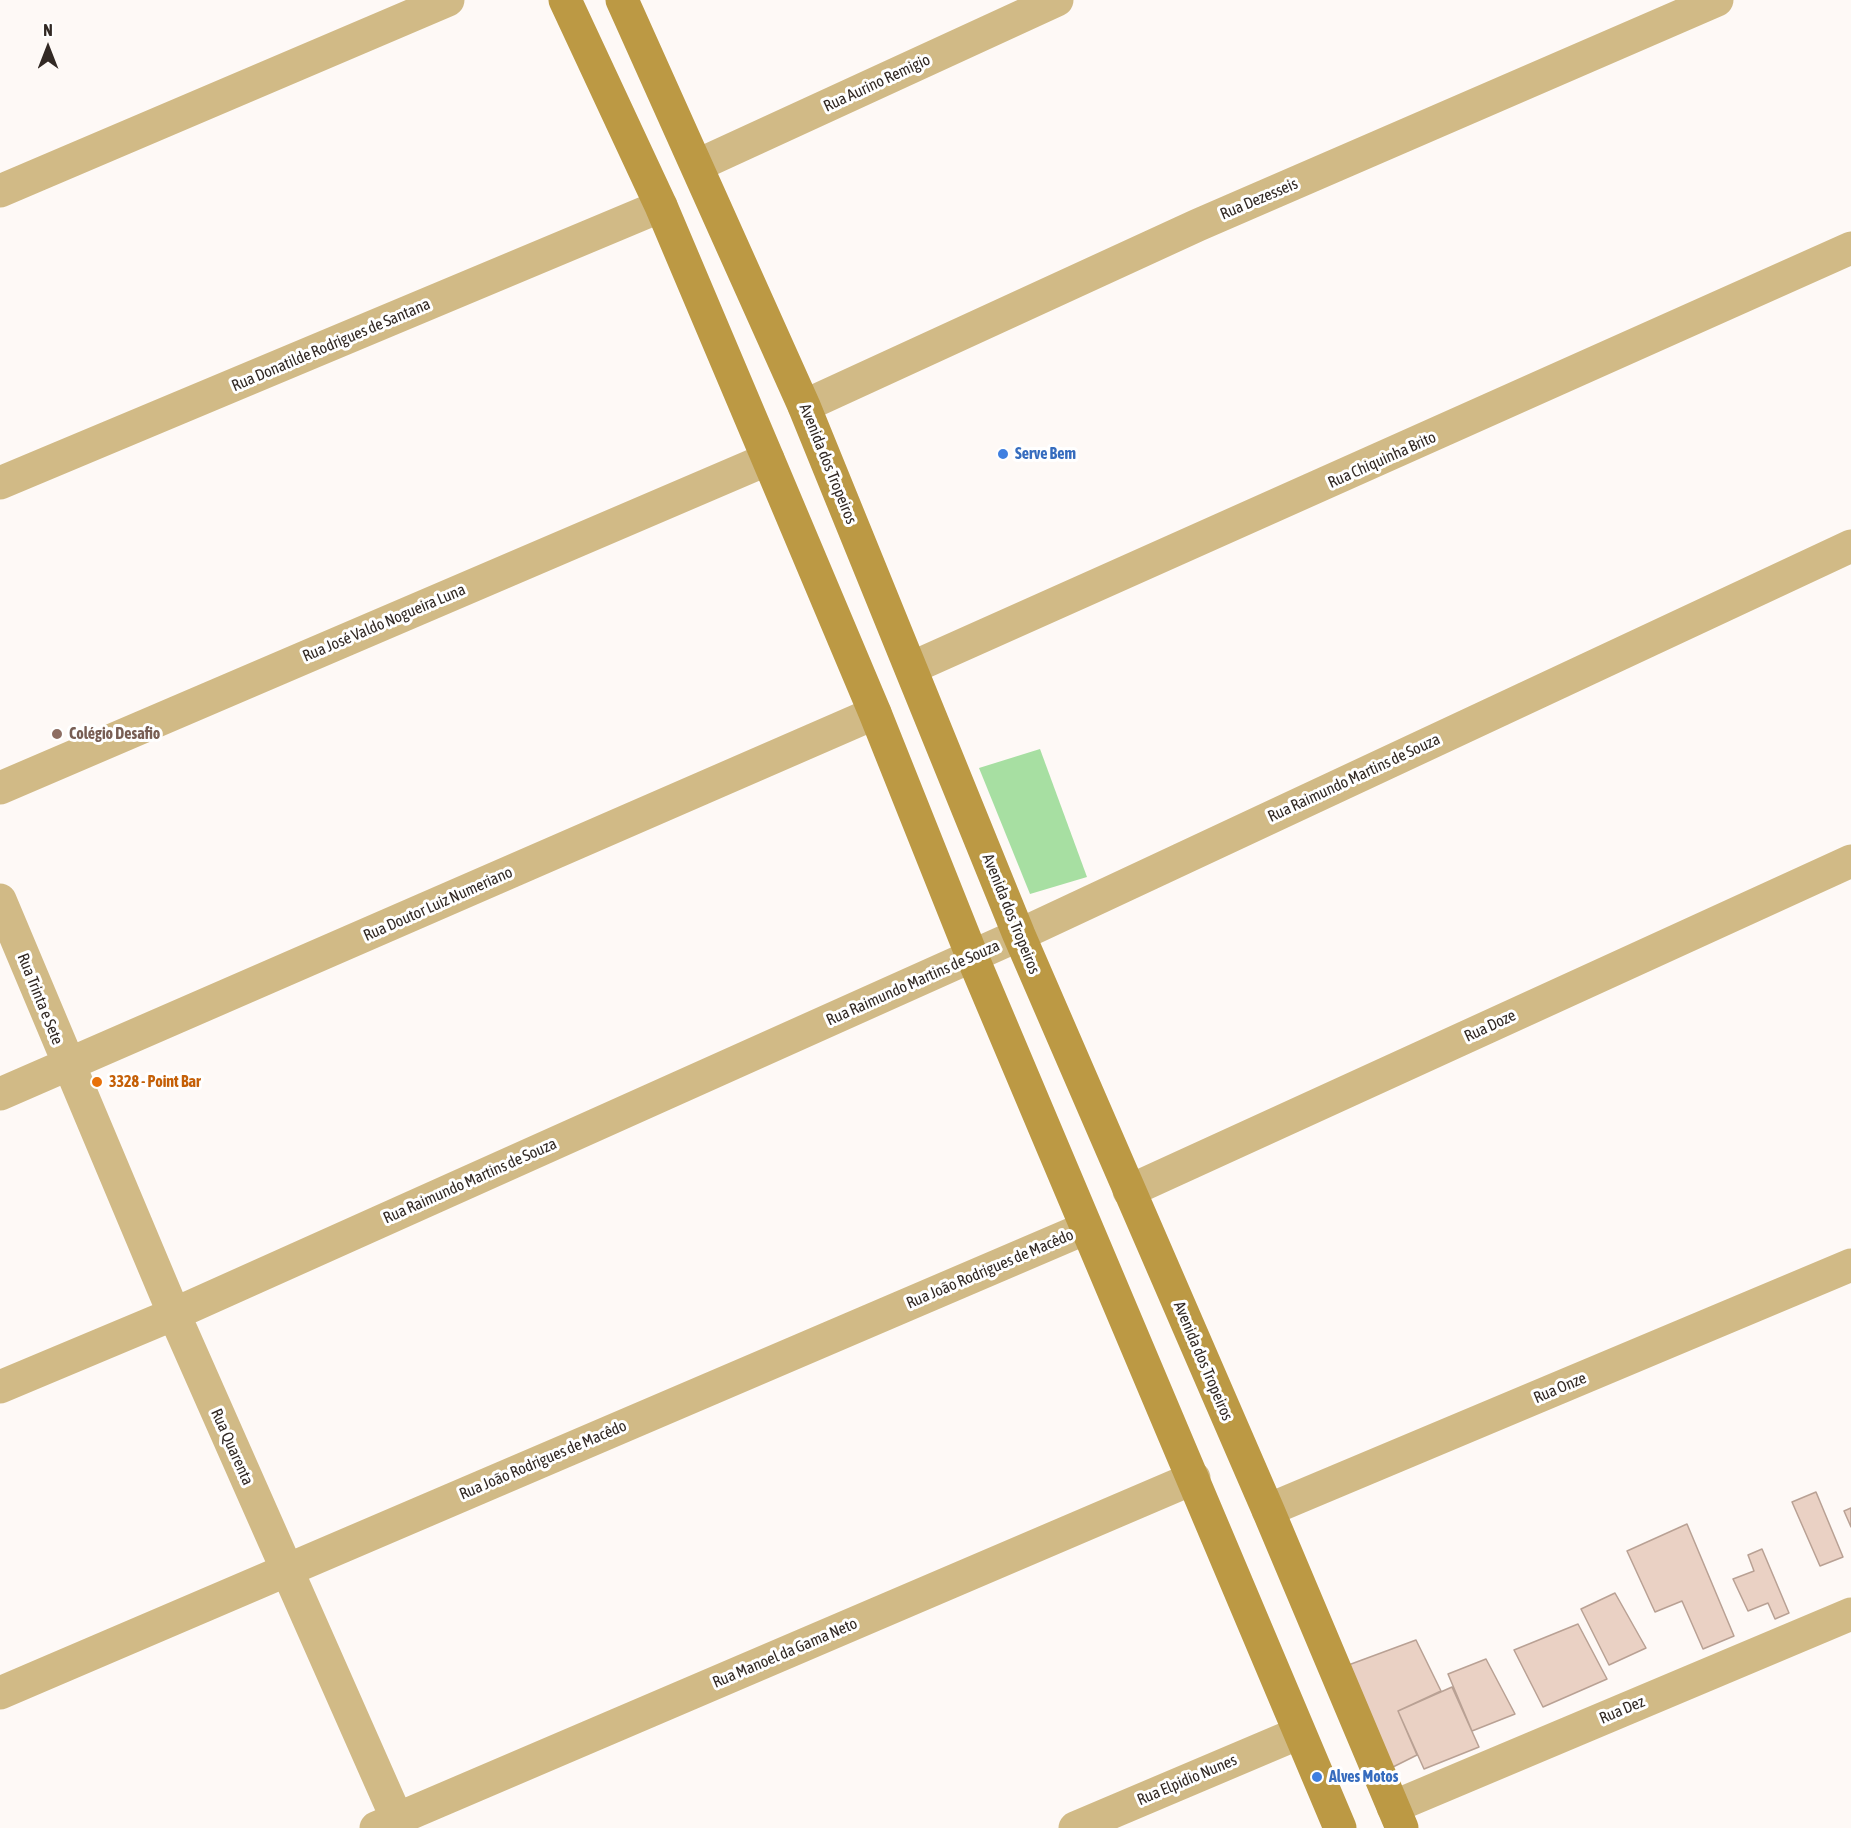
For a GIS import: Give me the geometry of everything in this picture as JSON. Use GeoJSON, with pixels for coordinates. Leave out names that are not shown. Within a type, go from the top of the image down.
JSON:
{"type":"FeatureCollection","features":[{"type":"Feature","properties":{"kind":"main road"},"geometry":{"type":"LineString","coordinates":[[565,0],[661,206],[724,354],[875,713],[972,956],[1340,1828]]}},
{"type":"Feature","properties":{"kind":"main road","name":"Avenida dos Tropeiros"},"geometry":{"type":"LineString","coordinates":[[622,0],[698,165],[804,406],[1019,935],[1398,1817]]}},
{"type":"Feature","properties":{"kind":"main road"},"geometry":{"type":"LineString","coordinates":[[724,354],[771,333]]}},
{"type":"Feature","properties":{"kind":"street"},"geometry":{"type":"LineString","coordinates":[[0,191],[448,0]]}},
{"type":"Feature","properties":{"kind":"street","name":"Rua Aurino Remigio"},"geometry":{"type":"LineString","coordinates":[[698,165],[1057,0]]}},
{"type":"Feature","properties":{"kind":"street","name":"Rua Dezesseis"},"geometry":{"type":"LineString","coordinates":[[804,406],[1208,220],[1717,0]]}},
{"type":"Feature","properties":{"kind":"street","name":"Rua Donatilde Rodrigues de Santana"},"geometry":{"type":"LineString","coordinates":[[0,483],[661,206]]}},
{"type":"Feature","properties":{"kind":"street","name":"Rua Chiquinha Brito"},"geometry":{"type":"LineString","coordinates":[[911,668],[1350,474],[1851,248]]}},
{"type":"Feature","properties":{"kind":"street","name":"Rua José Valdo Nogueira Luna"},"geometry":{"type":"LineString","coordinates":[[0,788],[768,459]]}},
{"type":"Feature","properties":{"kind":"street","name":"Rua Raimundo Martins de Souza"},"geometry":{"type":"LineString","coordinates":[[0,1387],[174,1314],[1019,935],[1851,546]]}},
{"type":"Feature","properties":{"kind":"street","name":"Rua Doutor Luiz Numeriano"},"geometry":{"type":"LineString","coordinates":[[0,1094],[875,713]]}},
{"type":"Feature","properties":{"kind":"street","name":"Rua Doze"},"geometry":{"type":"LineString","coordinates":[[1129,1191],[1851,861]]}},
{"type":"Feature","properties":{"kind":"street","name":"Rua Trinta e Sete"},"geometry":{"type":"LineString","coordinates":[[0,900],[67,1065]]}},
{"type":"Feature","properties":{"kind":"street","name":"Rua Quarenta"},"geometry":{"type":"LineString","coordinates":[[67,1065],[287,1570],[392,1825]]}},
{"type":"Feature","properties":{"kind":"street","name":"Rua João Rodrigues de Macêdo"},"geometry":{"type":"LineString","coordinates":[[0,1693],[1086,1228]]}},
{"type":"Feature","properties":{"kind":"street","name":"Rua Onze"},"geometry":{"type":"LineString","coordinates":[[1268,1510],[1851,1265]]}},
{"type":"Feature","properties":{"kind":"street","name":"Rua Manoel da Gama Neto"},"geometry":{"type":"LineString","coordinates":[[392,1825],[1194,1478]]}},
{"type":"Feature","properties":{"kind":"street","name":"Rua Dez"},"geometry":{"type":"LineString","coordinates":[[1398,1817],[1851,1614]]}},
{"type":"Feature","properties":{"kind":"street","name":"Rua Elpidio Nunes"},"geometry":{"type":"LineString","coordinates":[[1075,1828],[1299,1733]]}},
{"type":"Feature","properties":{"kind":"green space"},"geometry":{"type":"Polygon","coordinates":[[[1040,749],[1087,877],[1030,894],[979,768],[1040,749]]]}},
{"type":"Feature","properties":{"kind":"building"},"geometry":{"type":"Polygon","coordinates":[[[1816,1492],[1843,1557],[1820,1566],[1792,1502],[1816,1492]]]}},
{"type":"Feature","properties":{"kind":"building"},"geometry":{"type":"Polygon","coordinates":[[[1851,1508],[1851,1527],[1844,1511],[1851,1508]]]}},
{"type":"Feature","properties":{"kind":"building"},"geometry":{"type":"Polygon","coordinates":[[[1687,1524],[1734,1636],[1703,1649],[1682,1601],[1655,1612],[1627,1551],[1687,1524]]]}},
{"type":"Feature","properties":{"kind":"building"},"geometry":{"type":"Polygon","coordinates":[[[1762,1549],[1789,1613],[1775,1619],[1768,1603],[1748,1611],[1733,1579],[1754,1571],[1748,1555],[1762,1549]]]}},
{"type":"Feature","properties":{"kind":"building"},"geometry":{"type":"Polygon","coordinates":[[[1615,1593],[1646,1648],[1609,1665],[1581,1609],[1615,1593]]]}},
{"type":"Feature","properties":{"kind":"building"},"geometry":{"type":"Polygon","coordinates":[[[1578,1624],[1607,1679],[1543,1707],[1514,1650],[1578,1624]]]}},
{"type":"Feature","properties":{"kind":"building"},"geometry":{"type":"Polygon","coordinates":[[[1416,1640],[1441,1691],[1398,1711],[1417,1755],[1387,1770],[1343,1667],[1416,1640]]]}},
{"type":"Feature","properties":{"kind":"building"},"geometry":{"type":"Polygon","coordinates":[[[1486,1659],[1515,1714],[1472,1731],[1448,1674],[1486,1659]]]}},
{"type":"Feature","properties":{"kind":"building"},"geometry":{"type":"Polygon","coordinates":[[[1452,1687],[1479,1747],[1424,1769],[1398,1711],[1452,1687]]]}},
{"type":"Feature","properties":{"kind":"place","name":"Serve Bem"},"geometry":{"type":"Point","coordinates":[1003,454]}},
{"type":"Feature","properties":{"kind":"place","name":"Colégio Desafio"},"geometry":{"type":"Point","coordinates":[57,734]}},
{"type":"Feature","properties":{"kind":"place","name":"3328 - Point Bar"},"geometry":{"type":"Point","coordinates":[97,1082]}},
{"type":"Feature","properties":{"kind":"place","name":"Alves Motos"},"geometry":{"type":"Point","coordinates":[1317,1777]}}]}
